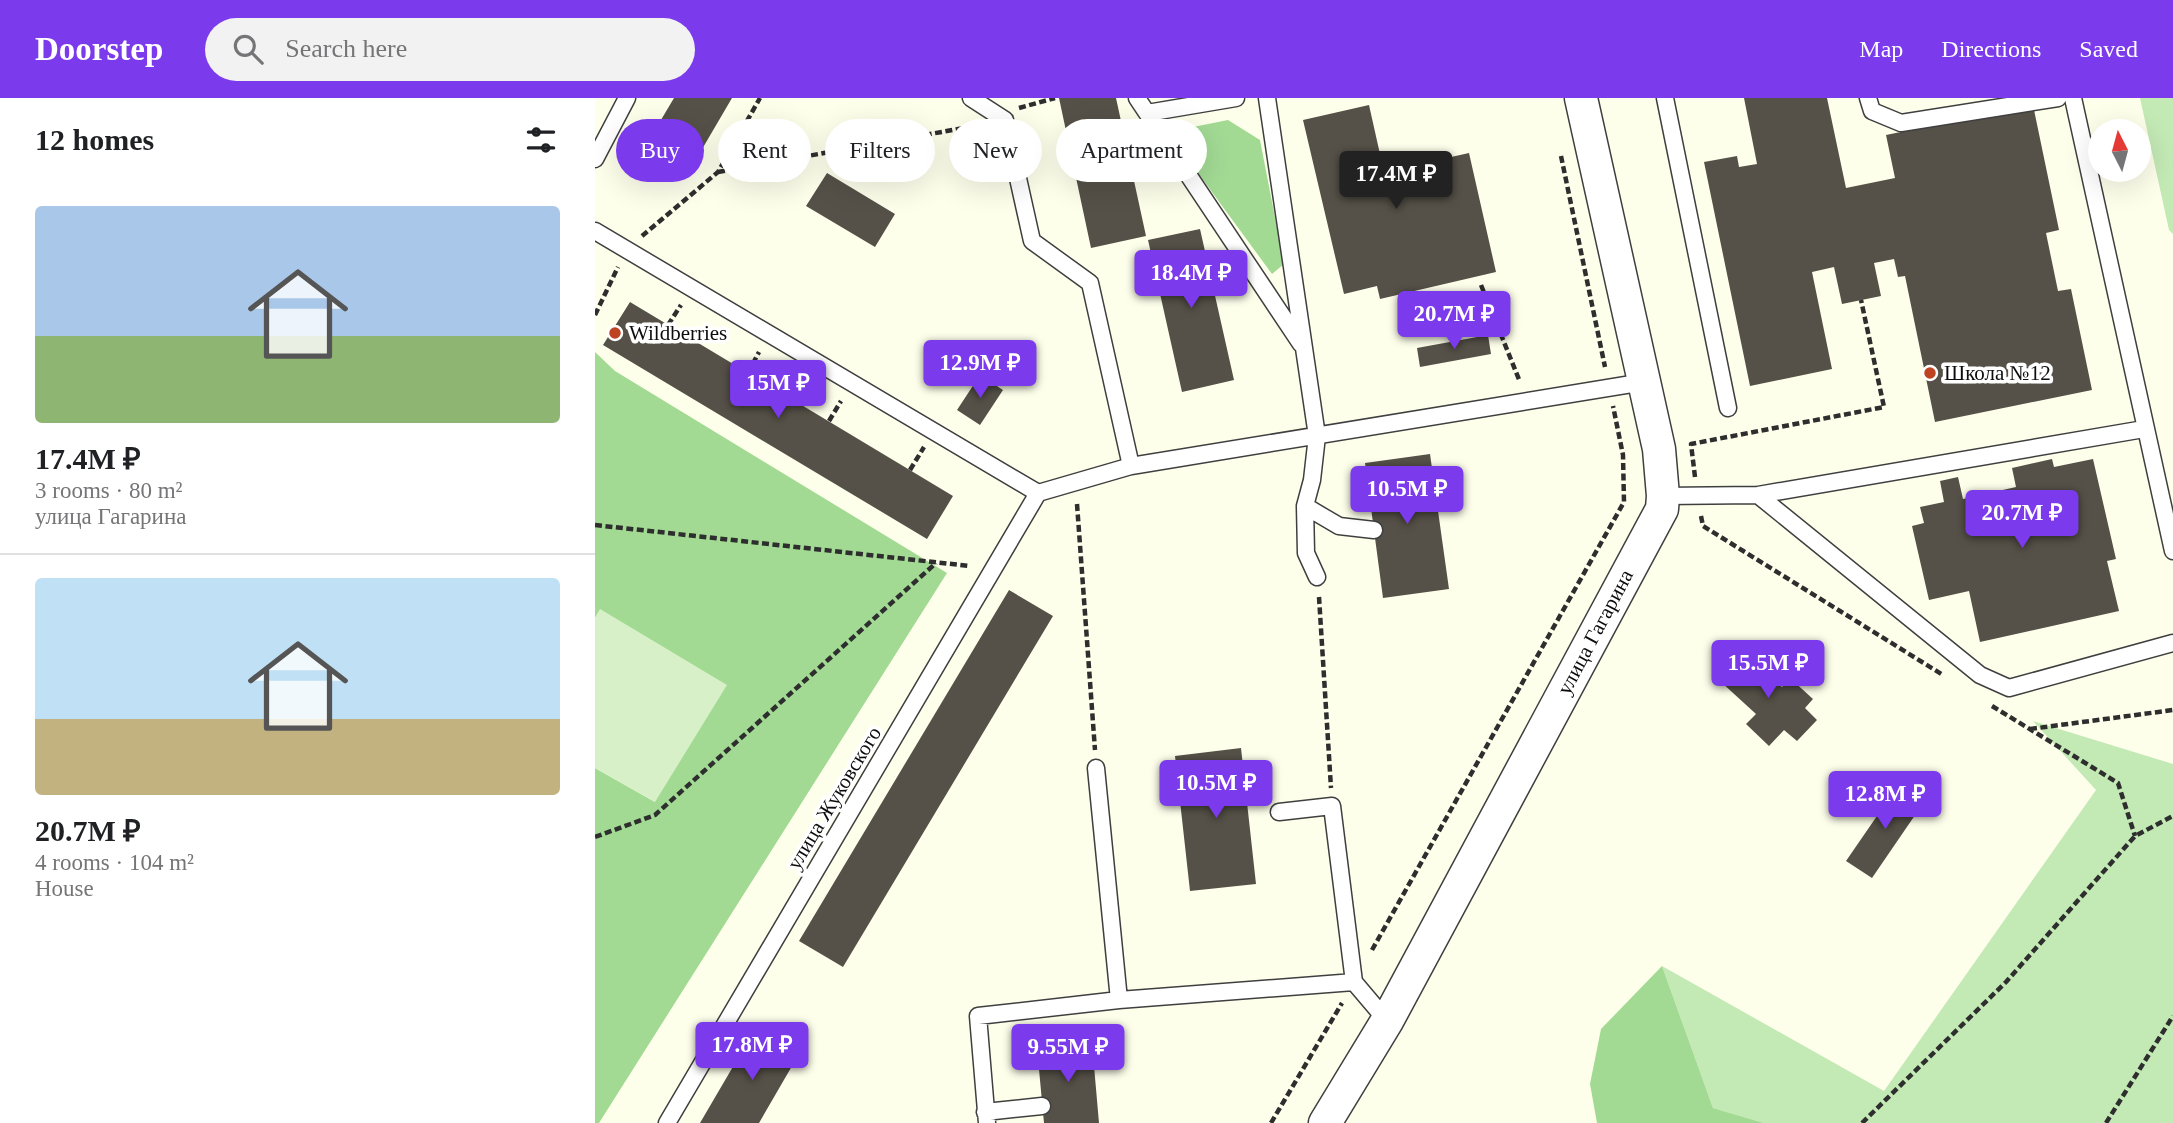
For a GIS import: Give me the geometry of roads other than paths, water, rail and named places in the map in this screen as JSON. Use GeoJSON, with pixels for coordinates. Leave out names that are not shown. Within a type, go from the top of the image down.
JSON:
{"type":"FeatureCollection","features":[{"type":"Feature","properties":{"kind":"street","name":"улица Гагарина"},"geometry":{"type":"LineString","coordinates":[[1325,1123],[1387,1021],[1662,509],[1659,449],[1581,98]]}},
{"type":"Feature","properties":{"kind":"lane"},"geometry":{"type":"LineString","coordinates":[[595,159],[627,98]]}},
{"type":"Feature","properties":{"kind":"lane"},"geometry":{"type":"LineString","coordinates":[[971,98],[1005,120],[1032,241],[1090,283],[1131,466]]}},
{"type":"Feature","properties":{"kind":"lane"},"geometry":{"type":"LineString","coordinates":[[1137,98],[1304,349]]}},
{"type":"Feature","properties":{"kind":"lane"},"geometry":{"type":"LineString","coordinates":[[1147,113],[1236,98]]}},
{"type":"Feature","properties":{"kind":"lane"},"geometry":{"type":"LineString","coordinates":[[1267,98],[1317,436],[1313,480],[1305,506],[1306,553],[1317,577]]}},
{"type":"Feature","properties":{"kind":"lane"},"geometry":{"type":"LineString","coordinates":[[1665,98],[1728,408]]}},
{"type":"Feature","properties":{"kind":"lane"},"geometry":{"type":"LineString","coordinates":[[1868,98],[1872,111],[1901,123],[2058,98]]}},
{"type":"Feature","properties":{"kind":"lane"},"geometry":{"type":"LineString","coordinates":[[2073,98],[2173,551]]}},
{"type":"Feature","properties":{"kind":"lane"},"geometry":{"type":"LineString","coordinates":[[595,231],[1038,493],[1131,466],[1644,382]]}},
{"type":"Feature","properties":{"kind":"lane"},"geometry":{"type":"LineString","coordinates":[[1663,496],[1758,495],[2144,429]]}},
{"type":"Feature","properties":{"kind":"lane","name":"улица Жуковского"},"geometry":{"type":"LineString","coordinates":[[667,1123],[1038,493]]}},
{"type":"Feature","properties":{"kind":"lane"},"geometry":{"type":"LineString","coordinates":[[1758,495],[1980,675],[2009,688],[2173,643]]}},
{"type":"Feature","properties":{"kind":"lane"},"geometry":{"type":"LineString","coordinates":[[1305,506],[1339,526],[1374,530]]}},
{"type":"Feature","properties":{"kind":"lane"},"geometry":{"type":"LineString","coordinates":[[1096,768],[1119,1000]]}},
{"type":"Feature","properties":{"kind":"lane"},"geometry":{"type":"LineString","coordinates":[[1279,813],[1332,806],[1355,982],[1387,1021]]}},
{"type":"Feature","properties":{"kind":"lane"},"geometry":{"type":"LineString","coordinates":[[1042,1105],[986,1117],[978,1016],[1119,1000],[1355,982]]}},
{"type":"Feature","properties":{"kind":"place","name":"Wildberries"},"geometry":{"type":"Point","coordinates":[615,333]}},
{"type":"Feature","properties":{"kind":"place","name":"Школа №12"},"geometry":{"type":"Point","coordinates":[1930,373]}}]}
